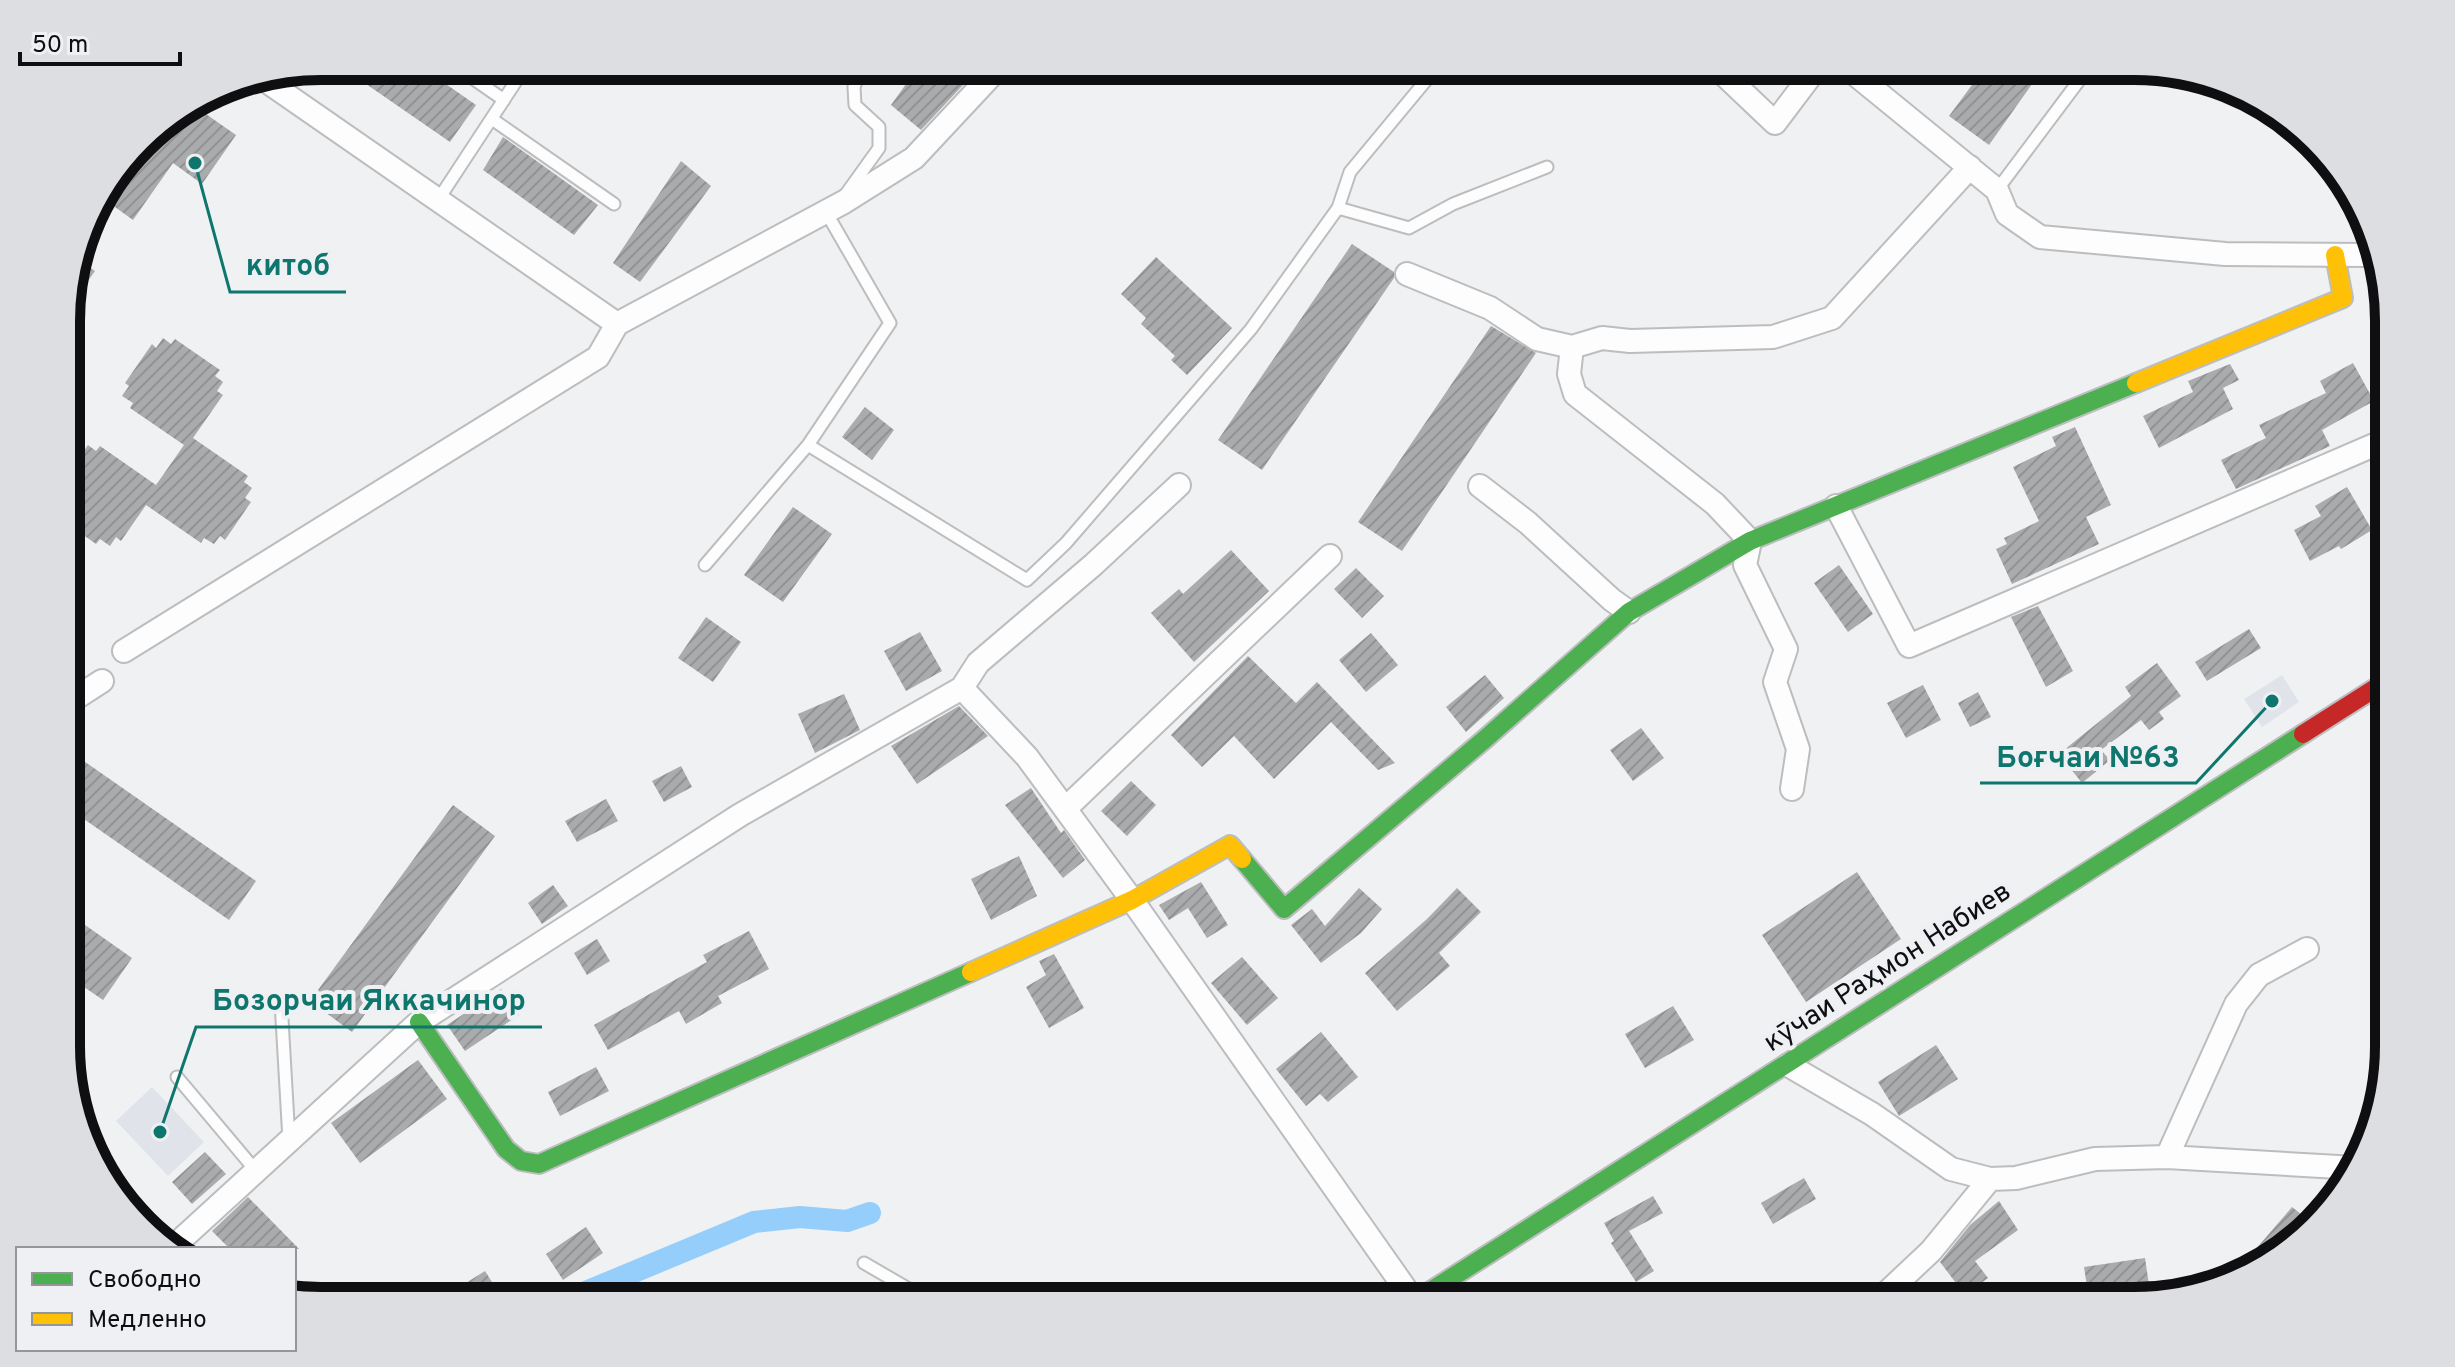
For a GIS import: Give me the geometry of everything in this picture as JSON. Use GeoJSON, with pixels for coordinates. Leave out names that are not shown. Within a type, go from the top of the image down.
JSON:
{"type":"FeatureCollection","features":[{"type":"Feature","properties":{"kind":"street"},"geometry":{"type":"LineString","coordinates":[[124,651],[598,357],[617,324],[835,207],[914,158],[987,80]]}},
{"type":"Feature","properties":{"kind":"street"},"geometry":{"type":"LineString","coordinates":[[1730,80],[1775,123],[1807,80]]}},
{"type":"Feature","properties":{"kind":"street"},"geometry":{"type":"LineString","coordinates":[[1862,80],[1997,190],[2007,214],[2040,237],[2225,254],[2365,255]]}},
{"type":"Feature","properties":{"kind":"street"},"geometry":{"type":"LineString","coordinates":[[273,85],[617,324]]}},
{"type":"Feature","properties":{"kind":"street"},"geometry":{"type":"LineString","coordinates":[[1407,274],[1490,308],[1537,339],[1572,347],[1602,338],[1630,341],[1773,337],[1832,318],[1970,167]]}},
{"type":"Feature","properties":{"kind":"street"},"geometry":{"type":"LineString","coordinates":[[419,1022],[506,1149],[521,1161],[539,1164],[1132,900],[1230,845],[1284,909],[1629,612],[1750,541],[2343,298],[2335,255]]}},
{"type":"Feature","properties":{"kind":"street"},"geometry":{"type":"LineString","coordinates":[[1572,347],[1569,374],[1575,394],[1715,504],[1750,541]]}},
{"type":"Feature","properties":{"kind":"street"},"geometry":{"type":"LineString","coordinates":[[1836,506],[1909,646],[2375,445]]}},
{"type":"Feature","properties":{"kind":"street"},"geometry":{"type":"LineString","coordinates":[[180,1241],[419,1022],[740,815],[962,688],[978,663],[1093,565],[1179,485]]}},
{"type":"Feature","properties":{"kind":"street"},"geometry":{"type":"LineString","coordinates":[[1480,486],[1528,523],[1629,612]]}},
{"type":"Feature","properties":{"kind":"street"},"geometry":{"type":"LineString","coordinates":[[1750,541],[1745,565],[1786,649],[1775,682],[1798,749],[1792,789]]}},
{"type":"Feature","properties":{"kind":"street"},"geometry":{"type":"LineString","coordinates":[[1065,809],[1330,556]]}},
{"type":"Feature","properties":{"kind":"street"},"geometry":{"type":"LineString","coordinates":[[80,695],[102,681]]}},
{"type":"Feature","properties":{"kind":"street"},"geometry":{"type":"LineString","coordinates":[[962,688],[1027,757],[1132,900],[1405,1286]]}},
{"type":"Feature","properties":{"kind":"street","name":"кӯчаи Раҳмон Набиев"},"geometry":{"type":"LineString","coordinates":[[1438,1286],[2375,688]]}},
{"type":"Feature","properties":{"kind":"street"},"geometry":{"type":"LineString","coordinates":[[2167,1157],[2236,1004],[2259,975],[2307,949]]}},
{"type":"Feature","properties":{"kind":"street"},"geometry":{"type":"LineString","coordinates":[[1788,1065],[1872,1114],[1951,1169],[1990,1179],[2016,1178],[2095,1159],[2167,1157],[2341,1167]]}},
{"type":"Feature","properties":{"kind":"street"},"geometry":{"type":"LineString","coordinates":[[1894,1286],[1931,1251],[1990,1179]]}},
{"type":"Feature","properties":{"kind":"lane"},"geometry":{"type":"LineString","coordinates":[[475,80],[504,100]]}},
{"type":"Feature","properties":{"kind":"lane"},"geometry":{"type":"LineString","coordinates":[[438,200],[517,80]]}},
{"type":"Feature","properties":{"kind":"lane"},"geometry":{"type":"LineString","coordinates":[[705,565],[808,445],[890,323],[835,207],[879,148],[879,127],[855,105],[857,80]]}},
{"type":"Feature","properties":{"kind":"lane"},"geometry":{"type":"LineString","coordinates":[[808,445],[1027,580],[1066,543],[1251,329],[1338,208],[1350,172],[1426,80]]}},
{"type":"Feature","properties":{"kind":"lane"},"geometry":{"type":"LineString","coordinates":[[1997,190],[2080,80]]}},
{"type":"Feature","properties":{"kind":"lane"},"geometry":{"type":"LineString","coordinates":[[492,119],[614,204]]}},
{"type":"Feature","properties":{"kind":"lane"},"geometry":{"type":"LineString","coordinates":[[1338,208],[1409,228],[1453,204],[1547,167]]}},
{"type":"Feature","properties":{"kind":"lane"},"geometry":{"type":"LineString","coordinates":[[281,1002],[289,1141]]}},
{"type":"Feature","properties":{"kind":"lane"},"geometry":{"type":"LineString","coordinates":[[177,1077],[256,1171]]}},
{"type":"Feature","properties":{"kind":"lane"},"geometry":{"type":"LineString","coordinates":[[864,1263],[905,1287]]}},
{"type":"Feature","properties":{"kind":"shaded area"},"geometry":{"type":"Polygon","coordinates":[[[2282,675],[2299,702],[2262,727],[2244,699],[2282,675]]]}},
{"type":"Feature","properties":{"kind":"shaded area"},"geometry":{"type":"Polygon","coordinates":[[[152,1087],[204,1142],[168,1176],[116,1121],[152,1087]]]}},
{"type":"Feature","properties":{"kind":"building"},"geometry":{"type":"Polygon","coordinates":[[[360,80],[440,80],[476,105],[450,142],[360,80]]]}},
{"type":"Feature","properties":{"kind":"building"},"geometry":{"type":"Polygon","coordinates":[[[909,80],[966,80],[921,130],[891,105],[909,80]]]}},
{"type":"Feature","properties":{"kind":"building"},"geometry":{"type":"Polygon","coordinates":[[[1976,80],[2035,80],[1989,145],[1949,116],[1976,80]]]}},
{"type":"Feature","properties":{"kind":"building"},"geometry":{"type":"Polygon","coordinates":[[[203,112],[236,135],[202,184],[173,163],[133,220],[111,204],[140,162],[174,130],[203,112]]]}},
{"type":"Feature","properties":{"kind":"building"},"geometry":{"type":"Polygon","coordinates":[[[503,137],[598,205],[574,235],[483,170],[503,137]]]}},
{"type":"Feature","properties":{"kind":"building"},"geometry":{"type":"Polygon","coordinates":[[[681,161],[711,186],[640,282],[613,263],[681,161]]]}},
{"type":"Feature","properties":{"kind":"building"},"geometry":{"type":"Polygon","coordinates":[[[1352,244],[1394,272],[1394,278],[1262,470],[1218,440],[1352,244]]]}},
{"type":"Feature","properties":{"kind":"building"},"geometry":{"type":"Polygon","coordinates":[[[1156,257],[1232,328],[1187,375],[1171,360],[1175,356],[1141,324],[1146,318],[1121,294],[1156,257]]]}},
{"type":"Feature","properties":{"kind":"building"},"geometry":{"type":"Polygon","coordinates":[[[87,265],[95,271],[82,289],[87,265]]]}},
{"type":"Feature","properties":{"kind":"building"},"geometry":{"type":"Polygon","coordinates":[[[1491,326],[1536,353],[1402,551],[1358,522],[1491,326]]]}},
{"type":"Feature","properties":{"kind":"building"},"geometry":{"type":"Polygon","coordinates":[[[163,338],[171,344],[175,339],[220,370],[215,376],[223,382],[217,391],[223,395],[193,438],[248,476],[244,482],[252,488],[245,498],[251,502],[225,540],[220,536],[214,544],[204,538],[201,543],[146,505],[121,541],[116,537],[110,546],[100,539],[96,544],[81,533],[81,455],[88,445],[96,451],[100,446],[156,485],[184,445],[130,408],[133,403],[122,396],[129,386],[125,383],[152,344],[156,348],[163,338]]]}},
{"type":"Feature","properties":{"kind":"building"},"geometry":{"type":"Polygon","coordinates":[[[2353,363],[2374,401],[2322,430],[2330,446],[2236,489],[2221,460],[2266,438],[2259,425],[2326,393],[2320,381],[2353,363]]]}},
{"type":"Feature","properties":{"kind":"building"},"geometry":{"type":"Polygon","coordinates":[[[2230,364],[2239,380],[2223,388],[2233,409],[2159,448],[2143,416],[2193,392],[2188,381],[2230,364]]]}},
{"type":"Feature","properties":{"kind":"building"},"geometry":{"type":"Polygon","coordinates":[[[865,407],[894,430],[872,460],[842,437],[865,407]]]}},
{"type":"Feature","properties":{"kind":"building"},"geometry":{"type":"Polygon","coordinates":[[[2075,427],[2111,505],[2086,517],[2099,544],[2012,584],[1996,549],[2007,544],[2004,538],[2039,521],[2013,467],[2056,446],[2052,437],[2075,427]]]}},
{"type":"Feature","properties":{"kind":"building"},"geometry":{"type":"Polygon","coordinates":[[[2347,487],[2372,530],[2341,549],[2339,546],[2310,561],[2294,530],[2321,516],[2315,506],[2347,487]]]}},
{"type":"Feature","properties":{"kind":"building"},"geometry":{"type":"Polygon","coordinates":[[[793,507],[832,534],[783,602],[744,575],[793,507]]]}},
{"type":"Feature","properties":{"kind":"building"},"geometry":{"type":"Polygon","coordinates":[[[1231,550],[1269,591],[1194,662],[1151,613],[1179,589],[1183,594],[1231,550]]]}},
{"type":"Feature","properties":{"kind":"building"},"geometry":{"type":"Polygon","coordinates":[[[1839,565],[1873,614],[1848,632],[1814,583],[1839,565]]]}},
{"type":"Feature","properties":{"kind":"building"},"geometry":{"type":"Polygon","coordinates":[[[1356,568],[1384,596],[1362,618],[1334,589],[1356,568]]]}},
{"type":"Feature","properties":{"kind":"building"},"geometry":{"type":"Polygon","coordinates":[[[2038,606],[2073,671],[2046,687],[2011,617],[2038,606]]]}},
{"type":"Feature","properties":{"kind":"building"},"geometry":{"type":"Polygon","coordinates":[[[706,617],[741,642],[713,682],[678,658],[706,617]]]}},
{"type":"Feature","properties":{"kind":"building"},"geometry":{"type":"Polygon","coordinates":[[[2249,629],[2261,648],[2207,681],[2195,662],[2249,629]]]}},
{"type":"Feature","properties":{"kind":"building"},"geometry":{"type":"Polygon","coordinates":[[[920,632],[942,671],[906,691],[884,651],[920,632]]]}},
{"type":"Feature","properties":{"kind":"building"},"geometry":{"type":"Polygon","coordinates":[[[1371,633],[1398,665],[1366,692],[1339,660],[1371,633]]]}},
{"type":"Feature","properties":{"kind":"building"},"geometry":{"type":"Polygon","coordinates":[[[1248,656],[1296,703],[1317,682],[1395,763],[1378,770],[1331,722],[1274,779],[1234,736],[1202,767],[1171,735],[1248,656]]]}},
{"type":"Feature","properties":{"kind":"building"},"geometry":{"type":"Polygon","coordinates":[[[2157,663],[2181,696],[2159,712],[2164,719],[2149,730],[2141,720],[2101,750],[2110,760],[2082,783],[2059,754],[2131,696],[2125,687],[2157,663]]]}},
{"type":"Feature","properties":{"kind":"building"},"geometry":{"type":"Polygon","coordinates":[[[1485,675],[1504,698],[1466,732],[1446,707],[1485,675]]]}},
{"type":"Feature","properties":{"kind":"building"},"geometry":{"type":"Polygon","coordinates":[[[1923,685],[1941,720],[1906,738],[1887,703],[1923,685]]]}},
{"type":"Feature","properties":{"kind":"building"},"geometry":{"type":"Polygon","coordinates":[[[1978,692],[1991,717],[1970,727],[1958,703],[1978,692]]]}},
{"type":"Feature","properties":{"kind":"building"},"geometry":{"type":"Polygon","coordinates":[[[844,694],[860,730],[815,753],[798,714],[844,694]]]}},
{"type":"Feature","properties":{"kind":"building"},"geometry":{"type":"Polygon","coordinates":[[[959,706],[988,736],[917,784],[891,746],[959,706]]]}},
{"type":"Feature","properties":{"kind":"building"},"geometry":{"type":"Polygon","coordinates":[[[1641,728],[1664,758],[1633,781],[1610,750],[1641,728]]]}},
{"type":"Feature","properties":{"kind":"building"},"geometry":{"type":"Polygon","coordinates":[[[80,759],[256,881],[229,920],[80,817],[80,759]]]}},
{"type":"Feature","properties":{"kind":"building"},"geometry":{"type":"Polygon","coordinates":[[[681,766],[692,787],[664,802],[652,781],[681,766]]]}},
{"type":"Feature","properties":{"kind":"building"},"geometry":{"type":"Polygon","coordinates":[[[1131,781],[1156,805],[1127,836],[1101,811],[1131,781]]]}},
{"type":"Feature","properties":{"kind":"building"},"geometry":{"type":"Polygon","coordinates":[[[1031,788],[1061,833],[1064,830],[1085,860],[1063,878],[1005,805],[1031,788]]]}},
{"type":"Feature","properties":{"kind":"building"},"geometry":{"type":"Polygon","coordinates":[[[606,799],[618,821],[577,842],[565,821],[606,799]]]}},
{"type":"Feature","properties":{"kind":"building"},"geometry":{"type":"Polygon","coordinates":[[[453,805],[495,836],[352,1032],[310,1001],[453,805]]]}},
{"type":"Feature","properties":{"kind":"building"},"geometry":{"type":"Polygon","coordinates":[[[1019,856],[1037,896],[991,920],[971,879],[1019,856]]]}},
{"type":"Feature","properties":{"kind":"building"},"geometry":{"type":"Polygon","coordinates":[[[1857,872],[1901,939],[1806,1002],[1762,935],[1857,872]]]}},
{"type":"Feature","properties":{"kind":"building"},"geometry":{"type":"Polygon","coordinates":[[[1201,882],[1228,925],[1207,938],[1188,908],[1169,920],[1159,905],[1201,882]]]}},
{"type":"Feature","properties":{"kind":"building"},"geometry":{"type":"Polygon","coordinates":[[[553,885],[568,906],[542,924],[528,903],[553,885]]]}},
{"type":"Feature","properties":{"kind":"building"},"geometry":{"type":"Polygon","coordinates":[[[1359,888],[1382,909],[1361,933],[1321,963],[1291,925],[1312,909],[1325,926],[1359,888]]]}},
{"type":"Feature","properties":{"kind":"building"},"geometry":{"type":"Polygon","coordinates":[[[1457,888],[1481,912],[1439,953],[1450,966],[1397,1011],[1365,973],[1427,919],[1457,888]]]}},
{"type":"Feature","properties":{"kind":"building"},"geometry":{"type":"Polygon","coordinates":[[[80,922],[132,958],[103,1000],[80,984],[80,922]]]}},
{"type":"Feature","properties":{"kind":"building"},"geometry":{"type":"Polygon","coordinates":[[[749,931],[769,969],[718,996],[722,1003],[686,1024],[679,1011],[608,1050],[594,1025],[707,962],[703,955],[749,931]]]}},
{"type":"Feature","properties":{"kind":"building"},"geometry":{"type":"Polygon","coordinates":[[[597,939],[610,961],[587,975],[574,953],[597,939]]]}},
{"type":"Feature","properties":{"kind":"building"},"geometry":{"type":"Polygon","coordinates":[[[1054,954],[1084,1008],[1049,1028],[1026,987],[1046,975],[1039,961],[1054,954]]]}},
{"type":"Feature","properties":{"kind":"building"},"geometry":{"type":"Polygon","coordinates":[[[1242,957],[1278,998],[1247,1025],[1211,983],[1242,957]]]}},
{"type":"Feature","properties":{"kind":"building"},"geometry":{"type":"Polygon","coordinates":[[[501,989],[519,1015],[465,1051],[447,1025],[501,989]]]}},
{"type":"Feature","properties":{"kind":"building"},"geometry":{"type":"Polygon","coordinates":[[[1673,1006],[1694,1040],[1645,1068],[1625,1034],[1673,1006]]]}},
{"type":"Feature","properties":{"kind":"building"},"geometry":{"type":"Polygon","coordinates":[[[1321,1032],[1358,1077],[1328,1102],[1320,1094],[1306,1106],[1276,1069],[1321,1032]]]}},
{"type":"Feature","properties":{"kind":"building"},"geometry":{"type":"Polygon","coordinates":[[[1936,1045],[1958,1079],[1899,1116],[1878,1082],[1936,1045]]]}},
{"type":"Feature","properties":{"kind":"building"},"geometry":{"type":"Polygon","coordinates":[[[418,1060],[447,1099],[360,1163],[331,1123],[418,1060]]]}},
{"type":"Feature","properties":{"kind":"building"},"geometry":{"type":"Polygon","coordinates":[[[596,1067],[609,1091],[560,1116],[548,1092],[596,1067]]]}},
{"type":"Feature","properties":{"kind":"building"},"geometry":{"type":"Polygon","coordinates":[[[205,1152],[226,1174],[192,1204],[172,1182],[205,1152]]]}},
{"type":"Feature","properties":{"kind":"building"},"geometry":{"type":"Polygon","coordinates":[[[1804,1178],[1816,1199],[1773,1224],[1761,1203],[1804,1178]]]}},
{"type":"Feature","properties":{"kind":"building"},"geometry":{"type":"Polygon","coordinates":[[[1653,1196],[1663,1213],[1629,1231],[1654,1271],[1636,1282],[1611,1243],[1614,1241],[1604,1223],[1653,1196]]]}},
{"type":"Feature","properties":{"kind":"building"},"geometry":{"type":"Polygon","coordinates":[[[248,1197],[299,1249],[228,1247],[212,1231],[248,1197]]]}},
{"type":"Feature","properties":{"kind":"building"},"geometry":{"type":"Polygon","coordinates":[[[1999,1201],[2018,1230],[1975,1261],[1988,1278],[1977,1286],[1958,1286],[1940,1262],[1970,1225],[1999,1201]]]}},
{"type":"Feature","properties":{"kind":"building"},"geometry":{"type":"Polygon","coordinates":[[[2292,1207],[2304,1216],[2268,1246],[2249,1257],[2292,1207]]]}},
{"type":"Feature","properties":{"kind":"building"},"geometry":{"type":"Polygon","coordinates":[[[586,1227],[603,1253],[563,1280],[546,1254],[586,1227]]]}},
{"type":"Feature","properties":{"kind":"building"},"geometry":{"type":"Polygon","coordinates":[[[2145,1258],[2149,1285],[2087,1286],[2084,1267],[2145,1258]]]}},
{"type":"Feature","properties":{"kind":"building"},"geometry":{"type":"Polygon","coordinates":[[[485,1271],[495,1287],[460,1287],[485,1271]]]}},
{"type":"Feature","properties":{"kind":"waterway"},"geometry":{"type":"LineString","coordinates":[[598,1287],[754,1222],[800,1217],[847,1221],[870,1213]]}},
{"type":"Feature","properties":{"kind":"traffic: fast"},"geometry":{"type":"LineString","coordinates":[[1242,859],[1284,909],[1629,612],[1750,541],[2136,383]]}},
{"type":"Feature","properties":{"kind":"traffic: fast"},"geometry":{"type":"LineString","coordinates":[[1438,1286],[2303,734]]}},
{"type":"Feature","properties":{"kind":"traffic: fast"},"geometry":{"type":"LineString","coordinates":[[419,1022],[506,1149],[521,1161],[539,1164],[971,972]]}},
{"type":"Feature","properties":{"kind":"traffic: slow"},"geometry":{"type":"LineString","coordinates":[[2136,383],[2343,298],[2335,255]]}},
{"type":"Feature","properties":{"kind":"traffic: slow"},"geometry":{"type":"LineString","coordinates":[[971,972],[1132,900],[1230,845],[1242,859]]}},
{"type":"Feature","properties":{"kind":"traffic: jam"},"geometry":{"type":"LineString","coordinates":[[2303,734],[2375,688]]}},
{"type":"Feature","properties":{"kind":"place","name":"китоб"},"geometry":{"type":"Point","coordinates":[195,163]}},
{"type":"Feature","properties":{"kind":"place","name":"Боғчаи №63"},"geometry":{"type":"Point","coordinates":[2272,701]}},
{"type":"Feature","properties":{"kind":"place","name":"Бозорчаи Яккачинор"},"geometry":{"type":"Point","coordinates":[160,1132]}}]}
